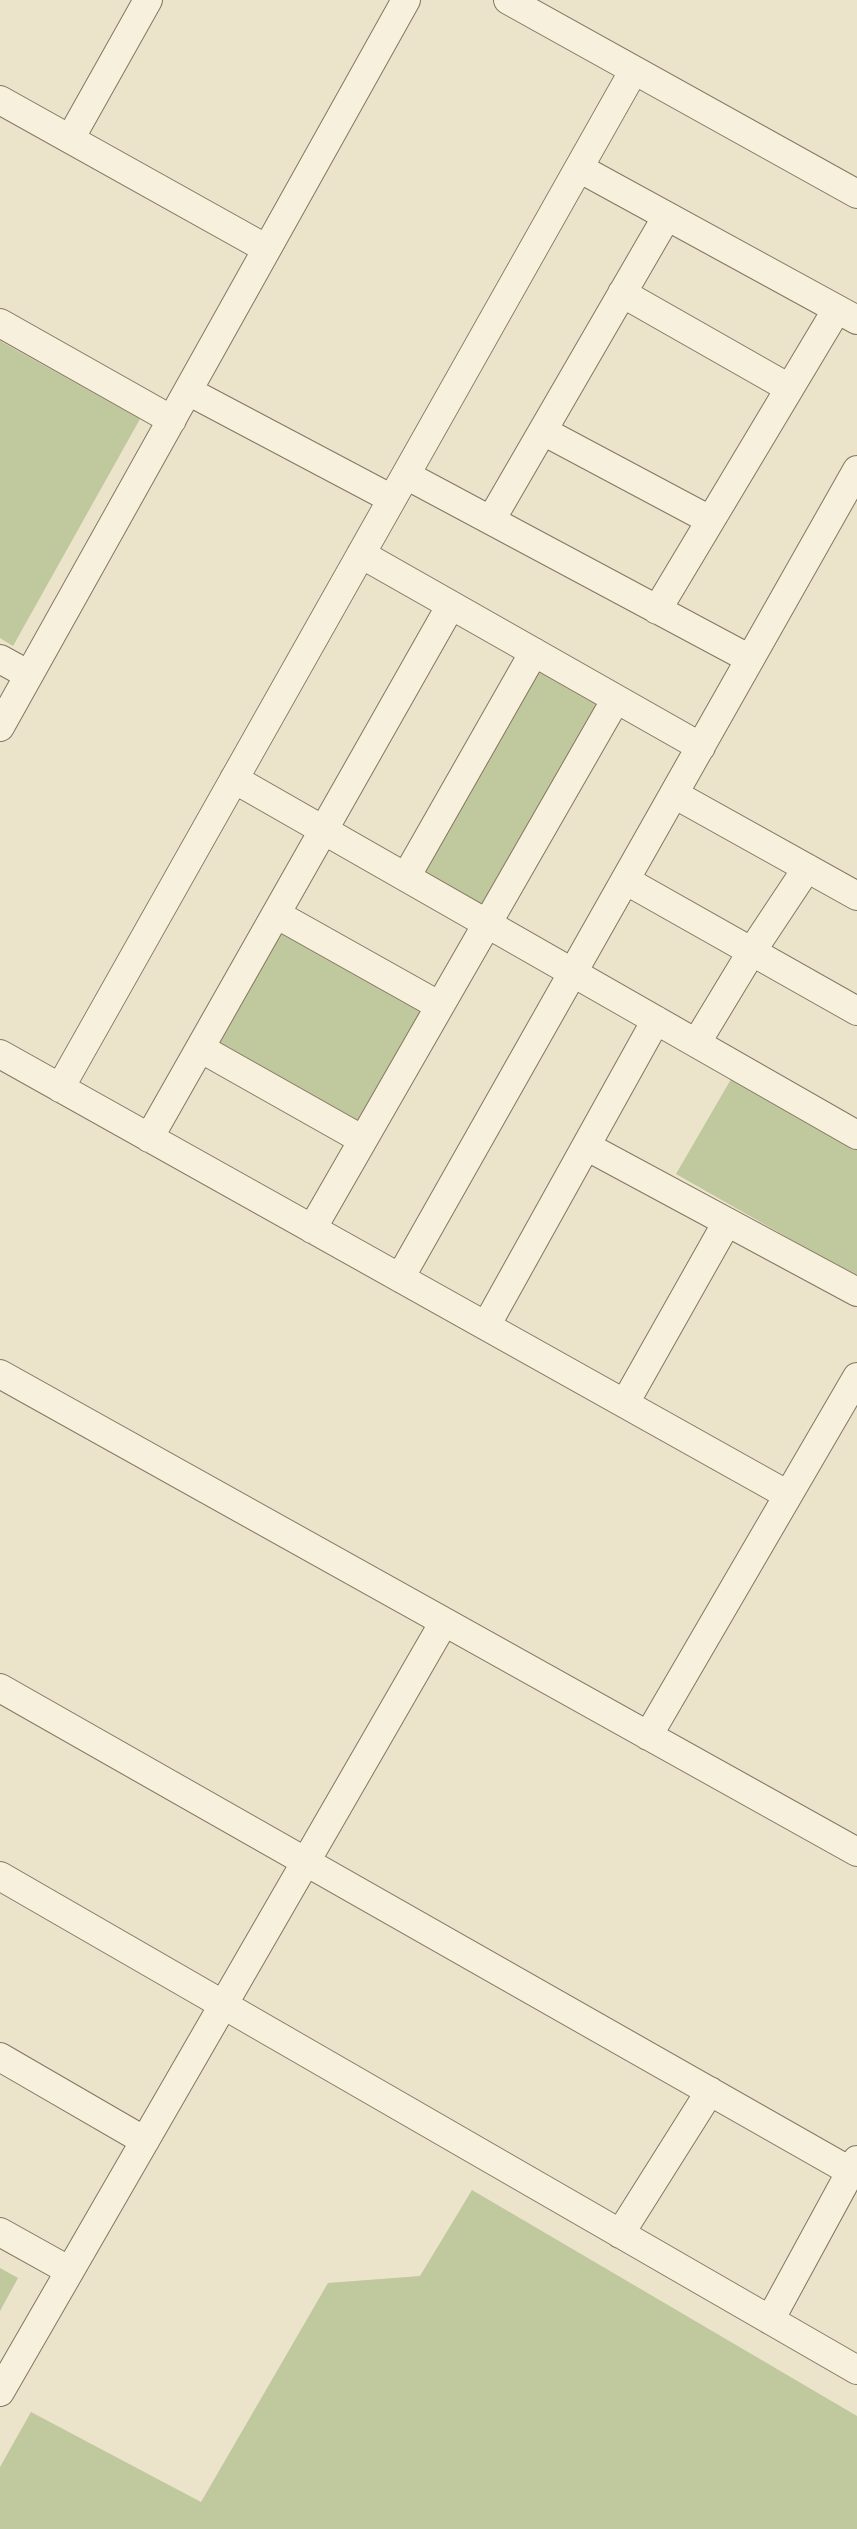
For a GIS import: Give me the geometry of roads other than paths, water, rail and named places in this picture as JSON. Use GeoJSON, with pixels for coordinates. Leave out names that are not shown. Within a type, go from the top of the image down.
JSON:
{"type":"FeatureCollection","features":[{"type":"Feature","properties":{"kind":"street"},"geometry":{"type":"LineString","coordinates":[[70,139],[148,0]]}},
{"type":"Feature","properties":{"kind":"street"},"geometry":{"type":"LineString","coordinates":[[0,727],[406,0]]}},
{"type":"Feature","properties":{"kind":"street"},"geometry":{"type":"LineString","coordinates":[[508,0],[857,194]]}},
{"type":"Feature","properties":{"kind":"street"},"geometry":{"type":"LineString","coordinates":[[60,1088],[634,70]]}},
{"type":"Feature","properties":{"kind":"street"},"geometry":{"type":"LineString","coordinates":[[0,100],[267,249]]}},
{"type":"Feature","properties":{"kind":"street"},"geometry":{"type":"LineString","coordinates":[[579,168],[847,314],[789,388],[657,610]]}},
{"type":"Feature","properties":{"kind":"street"},"geometry":{"type":"LineString","coordinates":[[491,520],[667,216]]}},
{"type":"Feature","properties":{"kind":"street"},"geometry":{"type":"LineString","coordinates":[[622,293],[789,388]]}},
{"type":"Feature","properties":{"kind":"street"},"geometry":{"type":"LineString","coordinates":[[0,323],[172,420]]}},
{"type":"Feature","properties":{"kind":"street"},"geometry":{"type":"LineString","coordinates":[[188,391],[392,499]]}},
{"type":"Feature","properties":{"kind":"street"},"geometry":{"type":"LineString","coordinates":[[543,431],[710,520]]}},
{"type":"Feature","properties":{"kind":"street"},"geometry":{"type":"LineString","coordinates":[[400,1278],[857,470]]}},
{"type":"Feature","properties":{"kind":"street"},"geometry":{"type":"LineString","coordinates":[[406,475],[750,659]]}},
{"type":"Feature","properties":{"kind":"street"},"geometry":{"type":"LineString","coordinates":[[361,554],[701,747]]}},
{"type":"Feature","properties":{"kind":"street"},"geometry":{"type":"LineString","coordinates":[[149,1138],[451,605]]}},
{"type":"Feature","properties":{"kind":"street"},"geometry":{"type":"LineString","coordinates":[[406,877],[534,652]]}},
{"type":"Feature","properties":{"kind":"street"},"geometry":{"type":"LineString","coordinates":[[0,659],[29,675]]}},
{"type":"Feature","properties":{"kind":"street"},"geometry":{"type":"LineString","coordinates":[[312,1229],[616,699]]}},
{"type":"Feature","properties":{"kind":"street"},"geometry":{"type":"LineString","coordinates":[[234,779],[856,1133]]}},
{"type":"Feature","properties":{"kind":"street"},"geometry":{"type":"LineString","coordinates":[[674,794],[857,896]]}},
{"type":"Feature","properties":{"kind":"street"},"geometry":{"type":"LineString","coordinates":[[697,1042],[752,951],[807,868]]}},
{"type":"Feature","properties":{"kind":"street"},"geometry":{"type":"LineString","coordinates":[[625,880],[857,1011]]}},
{"type":"Feature","properties":{"kind":"street"},"geometry":{"type":"LineString","coordinates":[[276,914],[440,1006]]}},
{"type":"Feature","properties":{"kind":"street"},"geometry":{"type":"LineString","coordinates":[[486,1326],[656,1020]]}},
{"type":"Feature","properties":{"kind":"street"},"geometry":{"type":"LineString","coordinates":[[200,1048],[363,1140]]}},
{"type":"Feature","properties":{"kind":"street"},"geometry":{"type":"LineString","coordinates":[[0,1054],[788,1495]]}},
{"type":"Feature","properties":{"kind":"street"},"geometry":{"type":"LineString","coordinates":[[586,1146],[857,1292]]}},
{"type":"Feature","properties":{"kind":"street"},"geometry":{"type":"LineString","coordinates":[[624,1404],[727,1222]]}},
{"type":"Feature","properties":{"kind":"street"},"geometry":{"type":"LineString","coordinates":[[0,1374],[857,1852]]}},
{"type":"Feature","properties":{"kind":"street"},"geometry":{"type":"LineString","coordinates":[[648,1736],[857,1377]]}},
{"type":"Feature","properties":{"kind":"street"},"geometry":{"type":"LineString","coordinates":[[0,2392],[444,1622]]}},
{"type":"Feature","properties":{"kind":"street"},"geometry":{"type":"LineString","coordinates":[[0,1688],[710,2091],[855,2169],[770,2320]]}},
{"type":"Feature","properties":{"kind":"street"},"geometry":{"type":"LineString","coordinates":[[0,1876],[857,2370]]}},
{"type":"Feature","properties":{"kind":"street"},"geometry":{"type":"LineString","coordinates":[[0,2057],[145,2141]]}},
{"type":"Feature","properties":{"kind":"street"},"geometry":{"type":"LineString","coordinates":[[620,2234],[710,2091]]}},
{"type":"Feature","properties":{"kind":"street"},"geometry":{"type":"LineString","coordinates":[[0,2232],[70,2271]]}}]}
